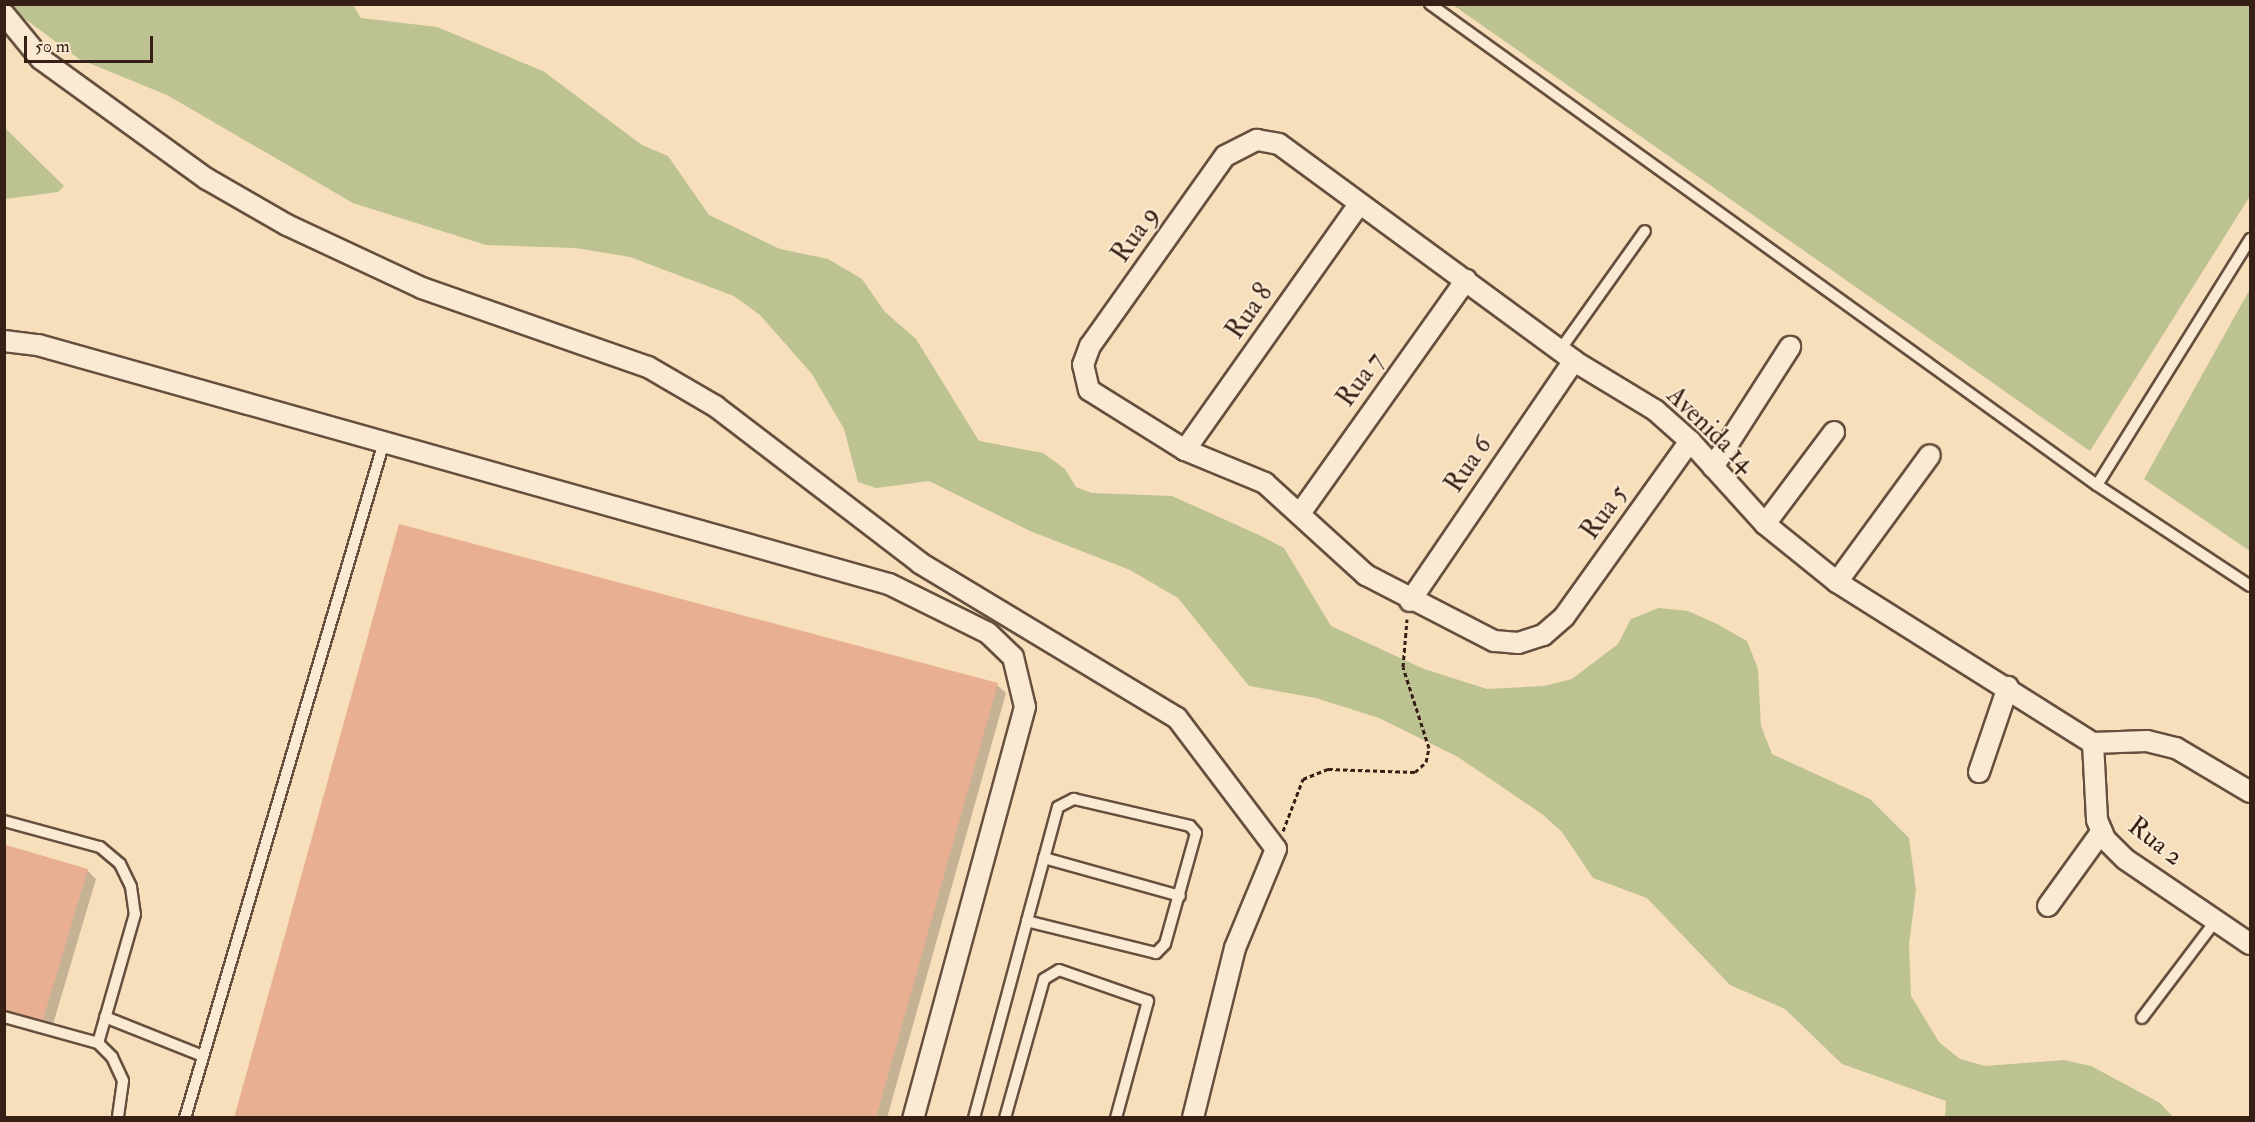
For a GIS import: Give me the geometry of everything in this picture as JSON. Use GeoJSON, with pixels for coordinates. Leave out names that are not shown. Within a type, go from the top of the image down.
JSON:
{"type":"FeatureCollection","features":[{"type":"Feature","properties":{"kind":"street"},"geometry":{"type":"LineString","coordinates":[[4,14],[41,59],[207,179],[287,225],[422,288],[648,367],[716,406],[920,563],[1177,718],[1275,849],[1235,948],[1192,1118]]}},
{"type":"Feature","properties":{"kind":"street","name":"Avenida 14"},"geometry":{"type":"LineString","coordinates":[[1226,156],[1257,140],[1279,144],[1358,206],[1466,280],[1567,355],[1654,411],[1690,441],[1765,524],[1837,582],[2008,687],[2093,743]]}},
{"type":"Feature","properties":{"kind":"street","name":"Rua 9"},"geometry":{"type":"LineString","coordinates":[[1090,345],[1226,156]]}},
{"type":"Feature","properties":{"kind":"street","name":"Rua 8"},"geometry":{"type":"LineString","coordinates":[[1185,450],[1358,206]]}},
{"type":"Feature","properties":{"kind":"street","name":"Rua 7"},"geometry":{"type":"LineString","coordinates":[[1300,512],[1466,280]]}},
{"type":"Feature","properties":{"kind":"street"},"geometry":{"type":"LineString","coordinates":[[4,341],[38,345],[889,584],[954,613],[1013,657],[1025,707],[913,1118]]}},
{"type":"Feature","properties":{"kind":"street","name":"Rua 5"},"geometry":{"type":"LineString","coordinates":[[1090,345],[1083,365],[1089,390],[1185,450],[1265,483],[1300,512],[1331,549],[1410,601],[1494,641],[1518,643],[1543,635],[1564,617],[1690,441]]}},
{"type":"Feature","properties":{"kind":"street"},"geometry":{"type":"LineString","coordinates":[[1713,467],[1790,347]]}},
{"type":"Feature","properties":{"kind":"street","name":"Rua 6"},"geometry":{"type":"LineString","coordinates":[[1410,601],[1567,355]]}},
{"type":"Feature","properties":{"kind":"street"},"geometry":{"type":"LineString","coordinates":[[1765,524],[1834,432]]}},
{"type":"Feature","properties":{"kind":"street"},"geometry":{"type":"LineString","coordinates":[[1837,582],[1930,454]]}},
{"type":"Feature","properties":{"kind":"street"},"geometry":{"type":"LineString","coordinates":[[1979,772],[2008,687]]}},
{"type":"Feature","properties":{"kind":"street"},"geometry":{"type":"LineString","coordinates":[[2093,743],[2147,741],[2175,748],[2250,792]]}},
{"type":"Feature","properties":{"kind":"street","name":"Rua 2"},"geometry":{"type":"LineString","coordinates":[[2093,743],[2102,831],[2125,859],[2250,944]]}},
{"type":"Feature","properties":{"kind":"street"},"geometry":{"type":"LineString","coordinates":[[2048,906],[2102,831]]}},
{"type":"Feature","properties":{"kind":"lane"},"geometry":{"type":"LineString","coordinates":[[1430,4],[2097,485],[2250,586]]}},
{"type":"Feature","properties":{"kind":"lane"},"geometry":{"type":"LineString","coordinates":[[1567,355],[1645,231]]}},
{"type":"Feature","properties":{"kind":"lane"},"geometry":{"type":"LineString","coordinates":[[2097,485],[2250,239]]}},
{"type":"Feature","properties":{"kind":"lane"},"geometry":{"type":"LineString","coordinates":[[185,1118],[384,442]]}},
{"type":"Feature","properties":{"kind":"lane"},"geometry":{"type":"LineString","coordinates":[[974,1118],[1027,921],[1044,858],[1058,807],[1074,799],[1190,826],[1196,843],[1165,944],[1156,953],[1027,921]]}},
{"type":"Feature","properties":{"kind":"lane"},"geometry":{"type":"LineString","coordinates":[[4,821],[100,847],[120,864],[135,914],[98,1044]]}},
{"type":"Feature","properties":{"kind":"lane"},"geometry":{"type":"LineString","coordinates":[[1044,858],[1180,896]]}},
{"type":"Feature","properties":{"kind":"lane"},"geometry":{"type":"LineString","coordinates":[[2142,1018],[2216,920]]}},
{"type":"Feature","properties":{"kind":"lane"},"geometry":{"type":"LineString","coordinates":[[1005,1118],[1044,979],[1059,970],[1148,1001],[1116,1118]]}},
{"type":"Feature","properties":{"kind":"lane"},"geometry":{"type":"LineString","coordinates":[[4,1017],[98,1044],[112,1057],[123,1081],[118,1118]]}},
{"type":"Feature","properties":{"kind":"lane"},"geometry":{"type":"LineString","coordinates":[[105,1017],[203,1056]]}},
{"type":"Feature","properties":{"kind":"path"},"geometry":{"type":"LineString","coordinates":[[1275,849],[1303,778],[1328,769],[1415,772],[1426,762],[1429,748],[1403,668],[1410,601]]}},
{"type":"Feature","properties":{"kind":"green space"},"geometry":{"type":"Polygon","coordinates":[[[5,4],[353,5],[361,18],[437,27],[543,71],[642,145],[668,156],[709,215],[780,249],[828,259],[862,279],[885,312],[916,339],[979,441],[1043,453],[1065,469],[1076,487],[1092,493],[1172,496],[1259,535],[1284,548],[1331,626],[1424,669],[1487,689],[1544,686],[1572,679],[1618,644],[1631,619],[1659,608],[1688,611],[1717,624],[1747,641],[1758,669],[1761,726],[1772,754],[1870,799],[1909,838],[1916,890],[1909,944],[1911,996],[1939,1042],[1960,1059],[1985,1066],[2064,1060],[2091,1066],[2160,1103],[2173,1117],[1945,1117],[1946,1101],[1842,1064],[1785,1009],[1730,985],[1647,898],[1593,878],[1562,832],[1542,814],[1458,757],[1379,718],[1316,698],[1249,686],[1178,598],[1130,570],[1030,531],[929,481],[876,488],[858,482],[844,429],[812,374],[760,315],[734,296],[630,257],[576,248],[486,245],[353,203],[167,95],[79,59],[5,4]]]}},
{"type":"Feature","properties":{"kind":"green space"},"geometry":{"type":"Polygon","coordinates":[[[1453,5],[2250,5],[2250,196],[2090,451],[1453,5]]]}},
{"type":"Feature","properties":{"kind":"green space"},"geometry":{"type":"Polygon","coordinates":[[[5,128],[64,186],[58,192],[5,199],[5,128]]]}},
{"type":"Feature","properties":{"kind":"green space"},"geometry":{"type":"Polygon","coordinates":[[[2250,289],[2250,551],[2144,479],[2250,289]]]}},
{"type":"Feature","properties":{"kind":"building"},"geometry":{"type":"Polygon","coordinates":[[[399,524],[998,683],[876,1118],[234,1118],[399,524]]]}},
{"type":"Feature","properties":{"kind":"building"},"geometry":{"type":"Polygon","coordinates":[[[6,845],[88,869],[42,1023],[4,1012],[6,845]]]}}]}
